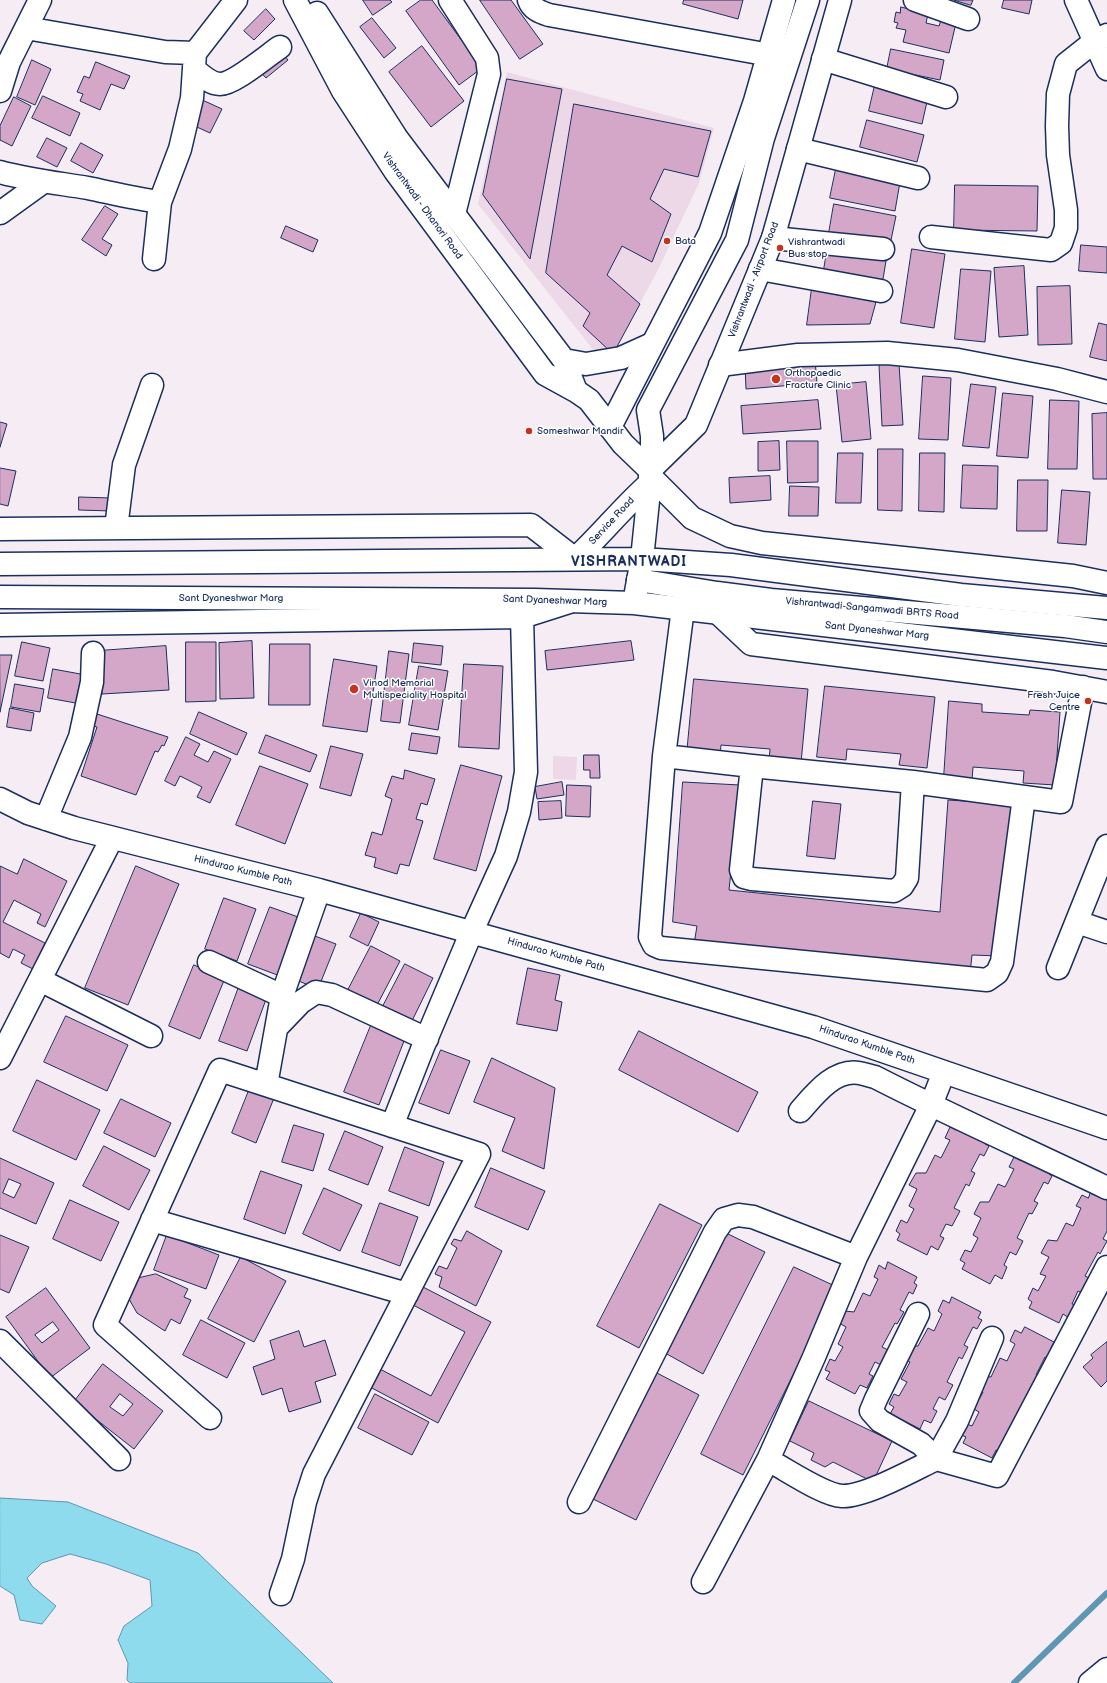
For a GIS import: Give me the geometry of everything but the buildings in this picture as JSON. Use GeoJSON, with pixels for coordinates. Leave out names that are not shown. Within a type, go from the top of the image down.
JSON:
{"type":"FeatureCollection","features":[{"type":"Feature","properties":{"kind":"street"},"geometry":{"type":"LineString","coordinates":[[0,91],[5,60],[26,28],[40,0]]}},
{"type":"Feature","properties":{"kind":"street"},"geometry":{"type":"LineString","coordinates":[[154,259],[160,202],[180,149],[192,98],[194,61],[236,0]]}},
{"type":"Feature","properties":{"kind":"street","name":"Vishrantwadi - Dhanori Road"},"geometry":{"type":"LineString","coordinates":[[295,0],[343,91],[395,171],[545,374],[589,400],[650,477],[692,518],[730,536],[762,543],[1072,576],[1107,583]]}},
{"type":"Feature","properties":{"kind":"street","name":"Vishrantwadi - Dhanori Road"},"geometry":{"type":"LineString","coordinates":[[310,0],[396,137],[564,360],[576,391]]}},
{"type":"Feature","properties":{"kind":"street"},"geometry":{"type":"LineString","coordinates":[[450,0],[487,58],[488,74],[454,214]]}},
{"type":"Feature","properties":{"kind":"street"},"geometry":{"type":"LineString","coordinates":[[529,0],[536,10],[549,15],[789,58]]}},
{"type":"Feature","properties":{"kind":"street"},"geometry":{"type":"LineString","coordinates":[[610,427],[710,233],[755,101],[784,0]]}},
{"type":"Feature","properties":{"kind":"street"},"geometry":{"type":"LineString","coordinates":[[634,603],[640,569],[650,477],[652,436],[648,410],[737,240],[763,138],[808,0]]}},
{"type":"Feature","properties":{"kind":"street","name":"Vishrantwadi - Airport Road"},"geometry":{"type":"LineString","coordinates":[[650,477],[696,425],[773,238],[840,0]]}},
{"type":"Feature","properties":{"kind":"street"},"geometry":{"type":"LineString","coordinates":[[915,0],[968,19]]}},
{"type":"Feature","properties":{"kind":"street"},"geometry":{"type":"LineString","coordinates":[[1076,0],[1101,38],[1107,69]]}},
{"type":"Feature","properties":{"kind":"street"},"geometry":{"type":"LineString","coordinates":[[26,28],[165,52],[194,61],[211,82],[220,84],[233,81],[280,46]]}},
{"type":"Feature","properties":{"kind":"street"},"geometry":{"type":"LineString","coordinates":[[931,237],[1051,250],[1061,243],[1066,228],[1066,210],[1058,155],[1058,94],[1066,64],[1101,38]]}},
{"type":"Feature","properties":{"kind":"street"},"geometry":{"type":"LineString","coordinates":[[823,59],[946,97]]}},
{"type":"Feature","properties":{"kind":"street"},"geometry":{"type":"LineString","coordinates":[[798,149],[918,178]]}},
{"type":"Feature","properties":{"kind":"street"},"geometry":{"type":"LineString","coordinates":[[0,172],[43,182],[160,202]]}},
{"type":"Feature","properties":{"kind":"street"},"geometry":{"type":"LineString","coordinates":[[0,213],[43,182]]}},
{"type":"Feature","properties":{"kind":"street"},"geometry":{"type":"LineString","coordinates":[[773,238],[883,249]]}},
{"type":"Feature","properties":{"kind":"street"},"geometry":{"type":"LineString","coordinates":[[760,269],[880,291]]}},
{"type":"Feature","properties":{"kind":"street"},"geometry":{"type":"LineString","coordinates":[[564,360],[586,364],[621,358],[652,344]]}},
{"type":"Feature","properties":{"kind":"street"},"geometry":{"type":"LineString","coordinates":[[720,365],[798,355],[886,353],[958,360],[1057,379],[1107,392]]}},
{"type":"Feature","properties":{"kind":"street"},"geometry":{"type":"LineString","coordinates":[[116,528],[124,465],[152,384]]}},
{"type":"Feature","properties":{"kind":"street","name":"Service Road"},"geometry":{"type":"LineString","coordinates":[[575,558],[592,544],[650,477]]}},
{"type":"Feature","properties":{"kind":"street"},"geometry":{"type":"LineString","coordinates":[[0,529],[531,526],[575,558]]}},
{"type":"Feature","properties":{"kind":"street"},"geometry":{"type":"LineString","coordinates":[[0,564],[575,558],[640,569],[731,565],[961,595],[1107,608]]}},
{"type":"Feature","properties":{"kind":"street","name":"Vishrantwadi-Sangamwadi BRTS Road"},"geometry":{"type":"LineString","coordinates":[[640,569],[717,593],[771,600],[1065,626],[1107,632]]}},
{"type":"Feature","properties":{"kind":"street","name":"Sant Dyaneshwar Marg"},"geometry":{"type":"LineString","coordinates":[[0,598],[535,600],[634,603],[1107,658]]}},
{"type":"Feature","properties":{"kind":"street"},"geometry":{"type":"LineString","coordinates":[[0,625],[522,617],[572,601]]}},
{"type":"Feature","properties":{"kind":"street"},"geometry":{"type":"LineString","coordinates":[[683,608],[664,756],[650,937],[654,945],[661,948],[986,980],[997,973],[1002,962],[1024,797]]}},
{"type":"Feature","properties":{"kind":"street"},"geometry":{"type":"LineString","coordinates":[[719,614],[751,644],[1053,682],[1107,692]]}},
{"type":"Feature","properties":{"kind":"street"},"geometry":{"type":"LineString","coordinates":[[392,1126],[472,931],[506,856],[519,812],[526,772],[522,617]]}},
{"type":"Feature","properties":{"kind":"street"},"geometry":{"type":"LineString","coordinates":[[46,819],[80,737],[92,682],[93,653]]}},
{"type":"Feature","properties":{"kind":"street"},"geometry":{"type":"LineString","coordinates":[[664,756],[913,782],[1061,802],[1083,687]]}},
{"type":"Feature","properties":{"kind":"street"},"geometry":{"type":"LineString","coordinates":[[752,766],[741,870],[744,877],[752,880],[894,890],[902,886],[907,878],[913,782]]}},
{"type":"Feature","properties":{"kind":"street","name":"Hindurao Kumble Path"},"geometry":{"type":"LineString","coordinates":[[0,799],[28,813],[112,838],[319,890],[472,931],[813,1027],[1107,1128]]}},
{"type":"Feature","properties":{"kind":"street"},"geometry":{"type":"LineString","coordinates":[[0,1058],[112,838]]}},
{"type":"Feature","properties":{"kind":"street"},"geometry":{"type":"LineString","coordinates":[[1058,968],[1107,846]]}},
{"type":"Feature","properties":{"kind":"street"},"geometry":{"type":"LineString","coordinates":[[266,1085],[282,996],[319,890]]}},
{"type":"Feature","properties":{"kind":"street"},"geometry":{"type":"LineString","coordinates":[[1076,922],[1107,932]]}},
{"type":"Feature","properties":{"kind":"street"},"geometry":{"type":"LineString","coordinates":[[209,962],[282,996]]}},
{"type":"Feature","properties":{"kind":"street"},"geometry":{"type":"LineString","coordinates":[[40,980],[151,1036]]}},
{"type":"Feature","properties":{"kind":"street"},"geometry":{"type":"LineString","coordinates":[[277,1027],[301,1002],[316,992],[332,995],[427,1039]]}},
{"type":"Feature","properties":{"kind":"street"},"geometry":{"type":"LineString","coordinates":[[210,1418],[104,1325],[220,1070],[479,1154],[314,1474],[305,1502],[293,1559],[281,1594]]}},
{"type":"Feature","properties":{"kind":"street"},"geometry":{"type":"LineString","coordinates":[[800,1111],[821,1088],[838,1076],[858,1072],[875,1077],[1107,1188]]}},
{"type":"Feature","properties":{"kind":"street"},"geometry":{"type":"LineString","coordinates":[[704,1582],[768,1460],[814,1358],[856,1258],[931,1105],[944,1072]]}},
{"type":"Feature","properties":{"kind":"street"},"geometry":{"type":"LineString","coordinates":[[579,1502],[715,1232],[724,1219],[738,1215],[753,1217],[856,1258]]}},
{"type":"Feature","properties":{"kind":"street"},"geometry":{"type":"LineString","coordinates":[[152,1220],[407,1294]]}},
{"type":"Feature","properties":{"kind":"street"},"geometry":{"type":"LineString","coordinates":[[918,1314],[872,1410],[880,1421],[921,1444],[936,1459],[997,1476],[1107,1267]]}},
{"type":"Feature","properties":{"kind":"street"},"geometry":{"type":"LineString","coordinates":[[768,1460],[826,1492],[842,1496],[861,1494],[936,1459],[957,1421],[992,1338]]}},
{"type":"Feature","properties":{"kind":"street"},"geometry":{"type":"LineString","coordinates":[[0,1341],[119,1459]]}},
{"type":"Feature","properties":{"kind":"street"},"geometry":{"type":"LineString","coordinates":[[1090,1683],[1107,1669]]}},
{"type":"Feature","properties":{"kind":"shaded area"},"geometry":{"type":"Polygon","coordinates":[[[507,72],[714,128],[699,183],[658,270],[606,366],[478,204],[507,72]]]}},
{"type":"Feature","properties":{"kind":"shaded area"},"geometry":{"type":"Polygon","coordinates":[[[553,756],[577,757],[576,780],[553,779],[553,756]]]}},
{"type":"Feature","properties":{"kind":"water"},"geometry":{"type":"Polygon","coordinates":[[[0,1498],[68,1502],[198,1553],[333,1683],[130,1683],[127,1680],[128,1663],[118,1640],[124,1626],[152,1606],[150,1580],[106,1564],[70,1554],[42,1563],[27,1578],[32,1586],[56,1606],[42,1624],[20,1620],[14,1595],[0,1586],[0,1498]]]}},
{"type":"Feature","properties":{"kind":"waterway"},"geometry":{"type":"LineString","coordinates":[[1014,1683],[1107,1593]]}},
{"type":"Feature","properties":{"kind":"place","name":"Bata"},"geometry":{"type":"Point","coordinates":[667,241]}},
{"type":"Feature","properties":{"kind":"place","name":"Vishrantwadi Bus stop"},"geometry":{"type":"Point","coordinates":[780,248]}},
{"type":"Feature","properties":{"kind":"place","name":"Orthopaedic Fracture Clinic"},"geometry":{"type":"Point","coordinates":[776,379]}},
{"type":"Feature","properties":{"kind":"place","name":"Someshwar Mandir"},"geometry":{"type":"Point","coordinates":[529,431]}},
{"type":"Feature","properties":{"kind":"place","name":"Vinod Memorial Multispeciality Hospital"},"geometry":{"type":"Point","coordinates":[354,689]}},
{"type":"Feature","properties":{"kind":"place","name":"Fresh Juice Centre"},"geometry":{"type":"Point","coordinates":[1088,701]}},
{"type":"Feature","properties":{"kind":"district","name":"VISHRANTWADI"},"geometry":{"type":"Point","coordinates":[629,562]}}]}
